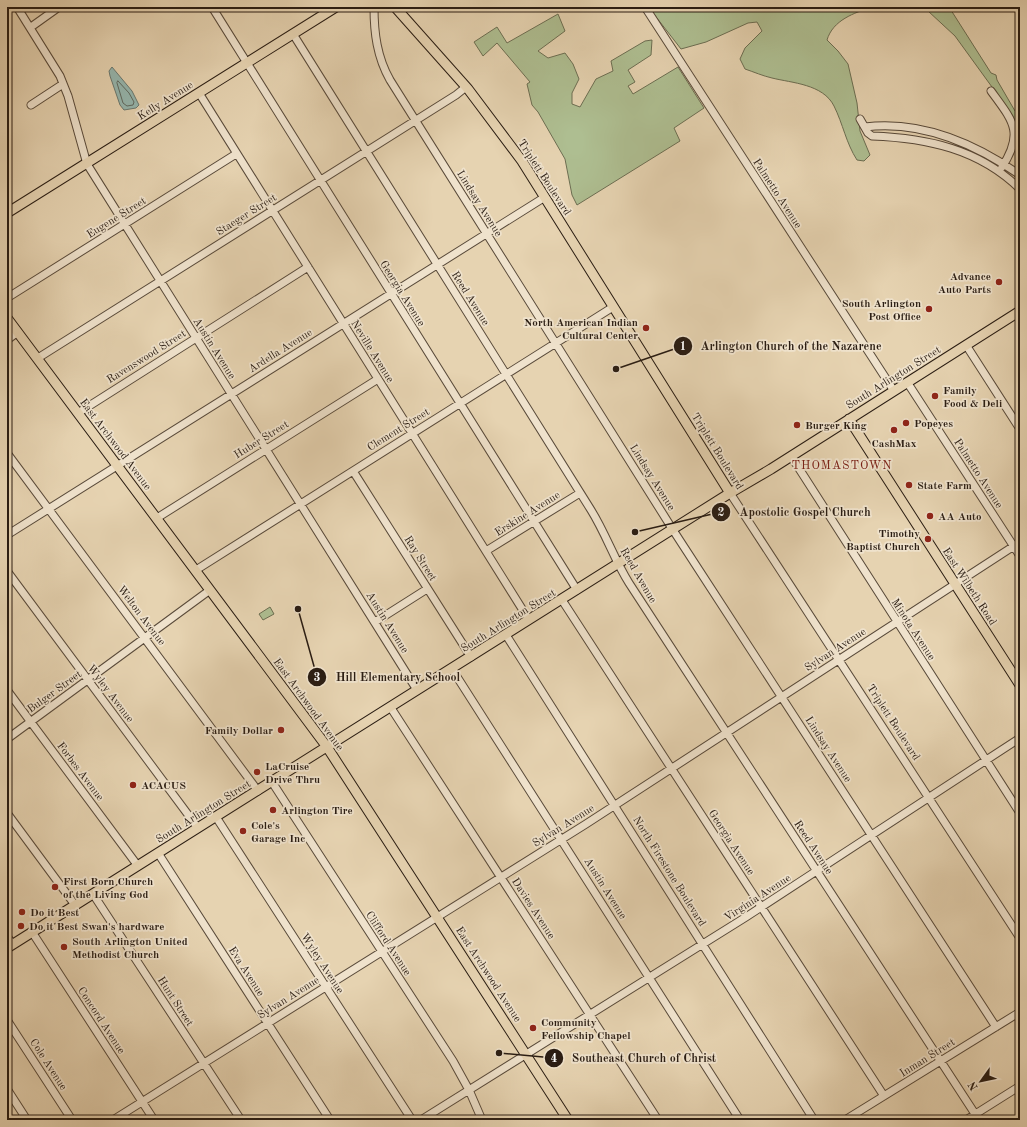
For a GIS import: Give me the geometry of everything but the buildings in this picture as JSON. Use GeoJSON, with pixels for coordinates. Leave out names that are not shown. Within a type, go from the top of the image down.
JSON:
{"type":"FeatureCollection","features":[{"type":"Feature","properties":{"kind":"main road","name":"Kelly Avenue"},"geometry":{"type":"LineString","coordinates":[[7,213],[336,7]]}},
{"type":"Feature","properties":{"kind":"main road","name":"Triplett Boulevard"},"geometry":{"type":"LineString","coordinates":[[395,7],[466,87],[506,137],[730,493]]}},
{"type":"Feature","properties":{"kind":"main road","name":"South Arlington Street"},"geometry":{"type":"LineString","coordinates":[[10,946],[391,708],[417,690],[1020,311]]}},
{"type":"Feature","properties":{"kind":"main road","name":"East Archwood Avenue"},"geometry":{"type":"LineString","coordinates":[[7,318],[327,747],[568,1120]]}},
{"type":"Feature","properties":{"kind":"main road","name":"East Wilbeth Road"},"geometry":{"type":"LineString","coordinates":[[849,419],[1020,685]]}},
{"type":"Feature","properties":{"kind":"street","name":"Austin Avenue"},"geometry":{"type":"LineString","coordinates":[[17,7],[31,27],[63,84],[87,164],[417,690]]}},
{"type":"Feature","properties":{"kind":"street"},"geometry":{"type":"LineString","coordinates":[[31,27],[59,7]]}},
{"type":"Feature","properties":{"kind":"street","name":"Georgia Avenue"},"geometry":{"type":"LineString","coordinates":[[212,7],[246,64],[577,590]]}},
{"type":"Feature","properties":{"kind":"street","name":"Lindsay Avenue"},"geometry":{"type":"LineString","coordinates":[[374,7],[375,32],[381,62],[416,120],[673,530],[996,1027]]}},
{"type":"Feature","properties":{"kind":"street","name":"Palmetto Avenue"},"geometry":{"type":"LineString","coordinates":[[645,7],[894,391]]}},
{"type":"Feature","properties":{"kind":"street","name":"Reed Avenue"},"geometry":{"type":"LineString","coordinates":[[293,34],[602,527],[617,564],[977,1117]]}},
{"type":"Feature","properties":{"kind":"street"},"geometry":{"type":"LineString","coordinates":[[30,105],[63,84]]}},
{"type":"Feature","properties":{"kind":"street","name":"Staeger Street"},"geometry":{"type":"LineString","coordinates":[[38,358],[366,152],[456,95],[466,87]]}},
{"type":"Feature","properties":{"kind":"street"},"geometry":{"type":"LineString","coordinates":[[991,91],[1012,121],[1015,134],[1014,144],[999,172]]}},
{"type":"Feature","properties":{"kind":"street","name":"Neville Avenue"},"geometry":{"type":"LineString","coordinates":[[199,93],[529,620]]}},
{"type":"Feature","properties":{"kind":"street"},"geometry":{"type":"LineString","coordinates":[[860,119],[868,134],[872,136],[918,139],[955,149],[999,172],[1020,189]]}},
{"type":"Feature","properties":{"kind":"street"},"geometry":{"type":"LineString","coordinates":[[865,127],[906,127],[938,133],[980,149],[1020,175]]}},
{"type":"Feature","properties":{"kind":"street","name":"Eugene Street"},"geometry":{"type":"LineString","coordinates":[[7,298],[236,154]]}},
{"type":"Feature","properties":{"kind":"street","name":"Ardella Avenue"},"geometry":{"type":"LineString","coordinates":[[7,535],[545,197]]}},
{"type":"Feature","properties":{"kind":"street","name":"Ravenswood Street"},"geometry":{"type":"LineString","coordinates":[[78,413],[308,267]]}},
{"type":"Feature","properties":{"kind":"street","name":"Clement Street"},"geometry":{"type":"LineString","coordinates":[[196,570],[613,307]]}},
{"type":"Feature","properties":{"kind":"street"},"geometry":{"type":"LineString","coordinates":[[7,340],[18,332]]}},
{"type":"Feature","properties":{"kind":"street"},"geometry":{"type":"LineString","coordinates":[[966,345],[1020,429]]}},
{"type":"Feature","properties":{"kind":"street","name":"Huber Street"},"geometry":{"type":"LineString","coordinates":[[157,518],[378,378]]}},
{"type":"Feature","properties":{"kind":"street","name":"Palmetto Avenue"},"geometry":{"type":"LineString","coordinates":[[907,382],[1020,556]]}},
{"type":"Feature","properties":{"kind":"street","name":"Welton Avenue"},"geometry":{"type":"LineString","coordinates":[[7,453],[258,791]]}},
{"type":"Feature","properties":{"kind":"street","name":"Minota Avenue"},"geometry":{"type":"LineString","coordinates":[[791,456],[896,622],[1020,813]]}},
{"type":"Feature","properties":{"kind":"street","name":"Ray Street"},"geometry":{"type":"LineString","coordinates":[[353,471],[471,657]]}},
{"type":"Feature","properties":{"kind":"street","name":"Erskine Avenue"},"geometry":{"type":"LineString","coordinates":[[486,551],[580,493]]}},
{"type":"Feature","properties":{"kind":"street","name":"Triplett Boulevard"},"geometry":{"type":"LineString","coordinates":[[730,493],[1020,938]]}},
{"type":"Feature","properties":{"kind":"street","name":"Sylvan Avenue"},"geometry":{"type":"LineString","coordinates":[[113,1120],[671,769],[1020,542]]}},
{"type":"Feature","properties":{"kind":"street","name":"Wyley Avenue"},"geometry":{"type":"LineString","coordinates":[[7,571],[198,828]]}},
{"type":"Feature","properties":{"kind":"street"},"geometry":{"type":"LineString","coordinates":[[375,622],[428,589]]}},
{"type":"Feature","properties":{"kind":"street","name":"Bulger Street"},"geometry":{"type":"LineString","coordinates":[[7,739],[210,590]]}},
{"type":"Feature","properties":{"kind":"street","name":"Georgia Avenue"},"geometry":{"type":"LineString","coordinates":[[562,600],[884,1096]]}},
{"type":"Feature","properties":{"kind":"street","name":"North Firestone Boulevard"},"geometry":{"type":"LineString","coordinates":[[506,635],[814,1120]]}},
{"type":"Feature","properties":{"kind":"street","name":"Austin Avenue"},"geometry":{"type":"LineString","coordinates":[[452,669],[740,1120]]}},
{"type":"Feature","properties":{"kind":"street","name":"Forbes Avenue"},"geometry":{"type":"LineString","coordinates":[[7,690],[138,866]]}},
{"type":"Feature","properties":{"kind":"street","name":"Davies Avenue"},"geometry":{"type":"LineString","coordinates":[[391,708],[658,1120]]}},
{"type":"Feature","properties":{"kind":"street","name":"Virginia Avenue"},"geometry":{"type":"LineString","coordinates":[[421,1120],[703,944],[1020,738]]}},
{"type":"Feature","properties":{"kind":"street","name":"Clifford Avenue"},"geometry":{"type":"LineString","coordinates":[[272,782],[453,1061],[469,1090],[482,1120]]}},
{"type":"Feature","properties":{"kind":"street"},"geometry":{"type":"LineString","coordinates":[[7,813],[75,905]]}},
{"type":"Feature","properties":{"kind":"street","name":"Wyley Avenue"},"geometry":{"type":"LineString","coordinates":[[216,817],[412,1120]]}},
{"type":"Feature","properties":{"kind":"street","name":"Eva Avenue"},"geometry":{"type":"LineString","coordinates":[[158,853],[330,1120]]}},
{"type":"Feature","properties":{"kind":"street","name":"Hunt Street"},"geometry":{"type":"LineString","coordinates":[[93,894],[241,1120]]}},
{"type":"Feature","properties":{"kind":"street","name":"Concord Avenue"},"geometry":{"type":"LineString","coordinates":[[32,932],[154,1120]]}},
{"type":"Feature","properties":{"kind":"street"},"geometry":{"type":"LineString","coordinates":[[7,936],[10,946]]}},
{"type":"Feature","properties":{"kind":"street","name":"Inman Street"},"geometry":{"type":"LineString","coordinates":[[845,1120],[1020,1012]]}},
{"type":"Feature","properties":{"kind":"street","name":"Cole Avenue"},"geometry":{"type":"LineString","coordinates":[[7,1020],[72,1120]]}},
{"type":"Feature","properties":{"kind":"street"},"geometry":{"type":"LineString","coordinates":[[966,1120],[977,1117],[1020,1086]]}},
{"type":"Feature","properties":{"kind":"street"},"geometry":{"type":"LineString","coordinates":[[7,1089],[27,1120]]}},
{"type":"Feature","properties":{"kind":"green space"},"geometry":{"type":"Polygon","coordinates":[[[652,7],[872,7],[851,15],[839,22],[830,33],[827,40],[848,64],[857,103],[860,131],[870,155],[864,161],[857,160],[850,147],[834,106],[822,93],[798,83],[769,77],[745,69],[740,59],[745,48],[762,31],[757,22],[748,23],[706,42],[681,49],[653,13],[652,7]]]}},
{"type":"Feature","properties":{"kind":"green space"},"geometry":{"type":"Polygon","coordinates":[[[903,7],[949,7],[991,73],[996,75],[997,80],[1015,111],[1020,115],[1020,136],[1013,116],[955,36],[928,11],[903,7]]]}},
{"type":"Feature","properties":{"kind":"green space"},"geometry":{"type":"Polygon","coordinates":[[[558,14],[565,31],[538,51],[548,58],[565,53],[573,64],[579,79],[572,93],[572,104],[580,107],[596,79],[613,71],[611,61],[645,41],[652,40],[651,55],[628,70],[635,82],[628,86],[633,94],[678,67],[704,108],[674,128],[680,141],[577,205],[572,195],[565,159],[538,112],[532,105],[527,84],[530,82],[497,43],[483,56],[474,42],[497,27],[507,43],[558,14]]]}},
{"type":"Feature","properties":{"kind":"green space"},"geometry":{"type":"Polygon","coordinates":[[[270,607],[274,614],[263,620],[259,614],[270,607]]]}},
{"type":"Feature","properties":{"kind":"water"},"geometry":{"type":"Polygon","coordinates":[[[112,67],[132,91],[139,105],[136,108],[124,110],[120,105],[110,76],[109,71],[112,67]]]}},
{"type":"Feature","properties":{"kind":"place","name":"Advance Auto Parts"},"geometry":{"type":"Point","coordinates":[999,282]}},
{"type":"Feature","properties":{"kind":"place","name":"South Arlington Post Office"},"geometry":{"type":"Point","coordinates":[929,309]}},
{"type":"Feature","properties":{"kind":"place","name":"North American Indian Cultural Center"},"geometry":{"type":"Point","coordinates":[646,328]}},
{"type":"Feature","properties":{"kind":"place","name":"Arlington Church of the Nazarene"},"geometry":{"type":"Point","coordinates":[616,369]}},
{"type":"Feature","properties":{"kind":"place","name":"Family Food & Deli"},"geometry":{"type":"Point","coordinates":[935,396]}},
{"type":"Feature","properties":{"kind":"place","name":"Popeyes"},"geometry":{"type":"Point","coordinates":[906,423]}},
{"type":"Feature","properties":{"kind":"place","name":"Burger King"},"geometry":{"type":"Point","coordinates":[797,425]}},
{"type":"Feature","properties":{"kind":"place","name":"CashMax"},"geometry":{"type":"Point","coordinates":[894,430]}},
{"type":"Feature","properties":{"kind":"place","name":"State Farm"},"geometry":{"type":"Point","coordinates":[909,485]}},
{"type":"Feature","properties":{"kind":"place","name":"AA Auto"},"geometry":{"type":"Point","coordinates":[930,516]}},
{"type":"Feature","properties":{"kind":"place","name":"Apostolic Gospel Church"},"geometry":{"type":"Point","coordinates":[635,532]}},
{"type":"Feature","properties":{"kind":"place","name":"Timothy Baptist Church"},"geometry":{"type":"Point","coordinates":[928,539]}},
{"type":"Feature","properties":{"kind":"place","name":"Hill Elementary School"},"geometry":{"type":"Point","coordinates":[298,609]}},
{"type":"Feature","properties":{"kind":"place","name":"Family Dollar"},"geometry":{"type":"Point","coordinates":[281,730]}},
{"type":"Feature","properties":{"kind":"place","name":"LaCruise Drive Thru"},"geometry":{"type":"Point","coordinates":[257,772]}},
{"type":"Feature","properties":{"kind":"place","name":"ACACUS"},"geometry":{"type":"Point","coordinates":[133,785]}},
{"type":"Feature","properties":{"kind":"place","name":"Arlington Tire"},"geometry":{"type":"Point","coordinates":[273,810]}},
{"type":"Feature","properties":{"kind":"place","name":"Cole's Garage Inc"},"geometry":{"type":"Point","coordinates":[243,831]}},
{"type":"Feature","properties":{"kind":"place","name":"First Born Church of the Living God"},"geometry":{"type":"Point","coordinates":[55,887]}},
{"type":"Feature","properties":{"kind":"place","name":"Do it Best"},"geometry":{"type":"Point","coordinates":[22,912]}},
{"type":"Feature","properties":{"kind":"place","name":"Do it Best Swan's hardware"},"geometry":{"type":"Point","coordinates":[21,926]}},
{"type":"Feature","properties":{"kind":"place","name":"South Arlington United Methodist Church"},"geometry":{"type":"Point","coordinates":[64,947]}},
{"type":"Feature","properties":{"kind":"place","name":"Community Fellowship Chapel"},"geometry":{"type":"Point","coordinates":[533,1028]}},
{"type":"Feature","properties":{"kind":"place","name":"Southeast Church of Christ"},"geometry":{"type":"Point","coordinates":[499,1053]}},
{"type":"Feature","properties":{"kind":"district","name":"THOMASTOWN"},"geometry":{"type":"Point","coordinates":[842,465]}}]}
